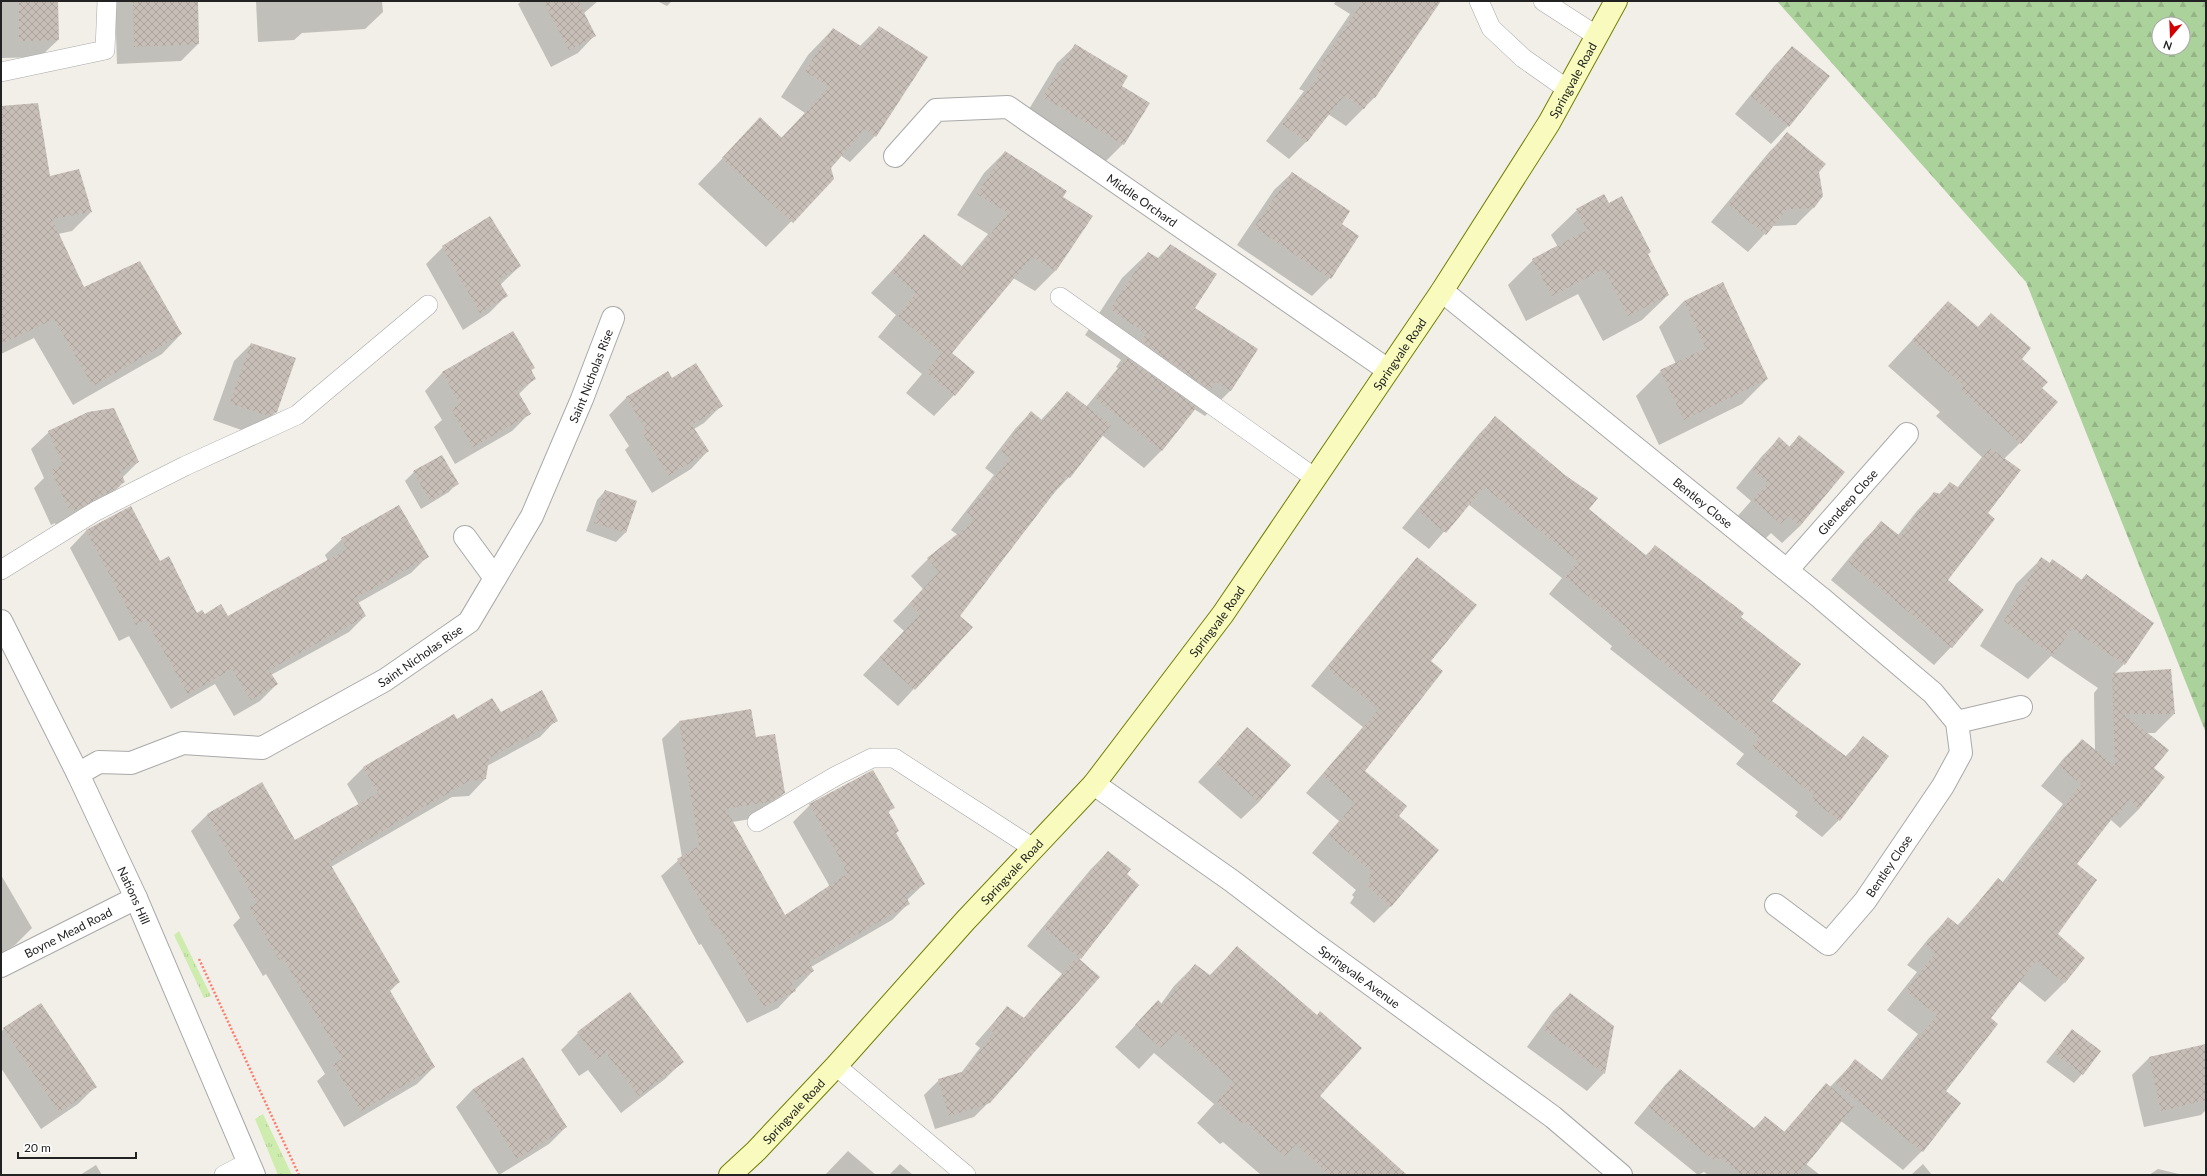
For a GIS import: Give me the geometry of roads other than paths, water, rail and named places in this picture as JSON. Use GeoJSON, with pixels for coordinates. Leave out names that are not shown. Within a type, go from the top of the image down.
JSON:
{"type":"FeatureCollection","features":[{"type":"Feature","properties":{"kind":"street","name":"Springvale Road"},"geometry":{"type":"LineString","coordinates":[[730,1175],[756,1151],[836,1066],[965,921],[1094,784],[1223,614],[1442,291],[1549,123],[1616,1]]}},
{"type":"Feature","properties":{"kind":"street","name":"Middle Orchard"},"geometry":{"type":"LineString","coordinates":[[895,156],[936,110],[1008,107],[1388,370]]}},
{"type":"Feature","properties":{"kind":"street","name":"Bentley Close"},"geometry":{"type":"LineString","coordinates":[[1442,291],[1788,570],[1933,693],[1957,722],[1961,753],[1942,786],[1865,901],[1828,944],[1776,905]]}},
{"type":"Feature","properties":{"kind":"street","name":"Saint Nicholas Rise"},"geometry":{"type":"LineString","coordinates":[[78,774],[99,762],[131,763],[183,743],[217,743],[262,748],[385,680],[469,622],[532,516],[582,399],[613,318]]}},
{"type":"Feature","properties":{"kind":"street","name":"Glendeep Close"},"geometry":{"type":"LineString","coordinates":[[1788,570],[1907,434]]}},
{"type":"Feature","properties":{"kind":"street"},"geometry":{"type":"LineString","coordinates":[[465,537],[495,578]]}},
{"type":"Feature","properties":{"kind":"street","name":"Nations Hill"},"geometry":{"type":"LineString","coordinates":[[1,621],[78,774],[136,898],[251,1168]]}},
{"type":"Feature","properties":{"kind":"street"},"geometry":{"type":"LineString","coordinates":[[1957,722],[2021,707]]}},
{"type":"Feature","properties":{"kind":"street","name":"Springvale Avenue"},"geometry":{"type":"LineString","coordinates":[[1094,784],[1226,877],[1553,1117],[1621,1175]]}},
{"type":"Feature","properties":{"kind":"street","name":"Boyne Mead Road"},"geometry":{"type":"LineString","coordinates":[[1,966],[136,898]]}},
{"type":"Feature","properties":{"kind":"lane"},"geometry":{"type":"LineString","coordinates":[[1,72],[105,50],[107,1]]}},
{"type":"Feature","properties":{"kind":"lane"},"geometry":{"type":"LineString","coordinates":[[1479,1],[1491,28],[1523,58],[1568,89]]}},
{"type":"Feature","properties":{"kind":"lane"},"geometry":{"type":"LineString","coordinates":[[1544,1],[1597,36]]}},
{"type":"Feature","properties":{"kind":"lane"},"geometry":{"type":"LineString","coordinates":[[1060,297],[1315,478]]}},
{"type":"Feature","properties":{"kind":"lane"},"geometry":{"type":"LineString","coordinates":[[1,570],[96,511],[185,466],[297,415],[428,305]]}},
{"type":"Feature","properties":{"kind":"lane"},"geometry":{"type":"LineString","coordinates":[[758,822],[836,776],[872,758],[894,758],[1033,848]]}},
{"type":"Feature","properties":{"kind":"lane"},"geometry":{"type":"LineString","coordinates":[[836,1066],[966,1175]]}},
{"type":"Feature","properties":{"kind":"lane"},"geometry":{"type":"LineString","coordinates":[[224,1175],[251,1168]]}}]}
